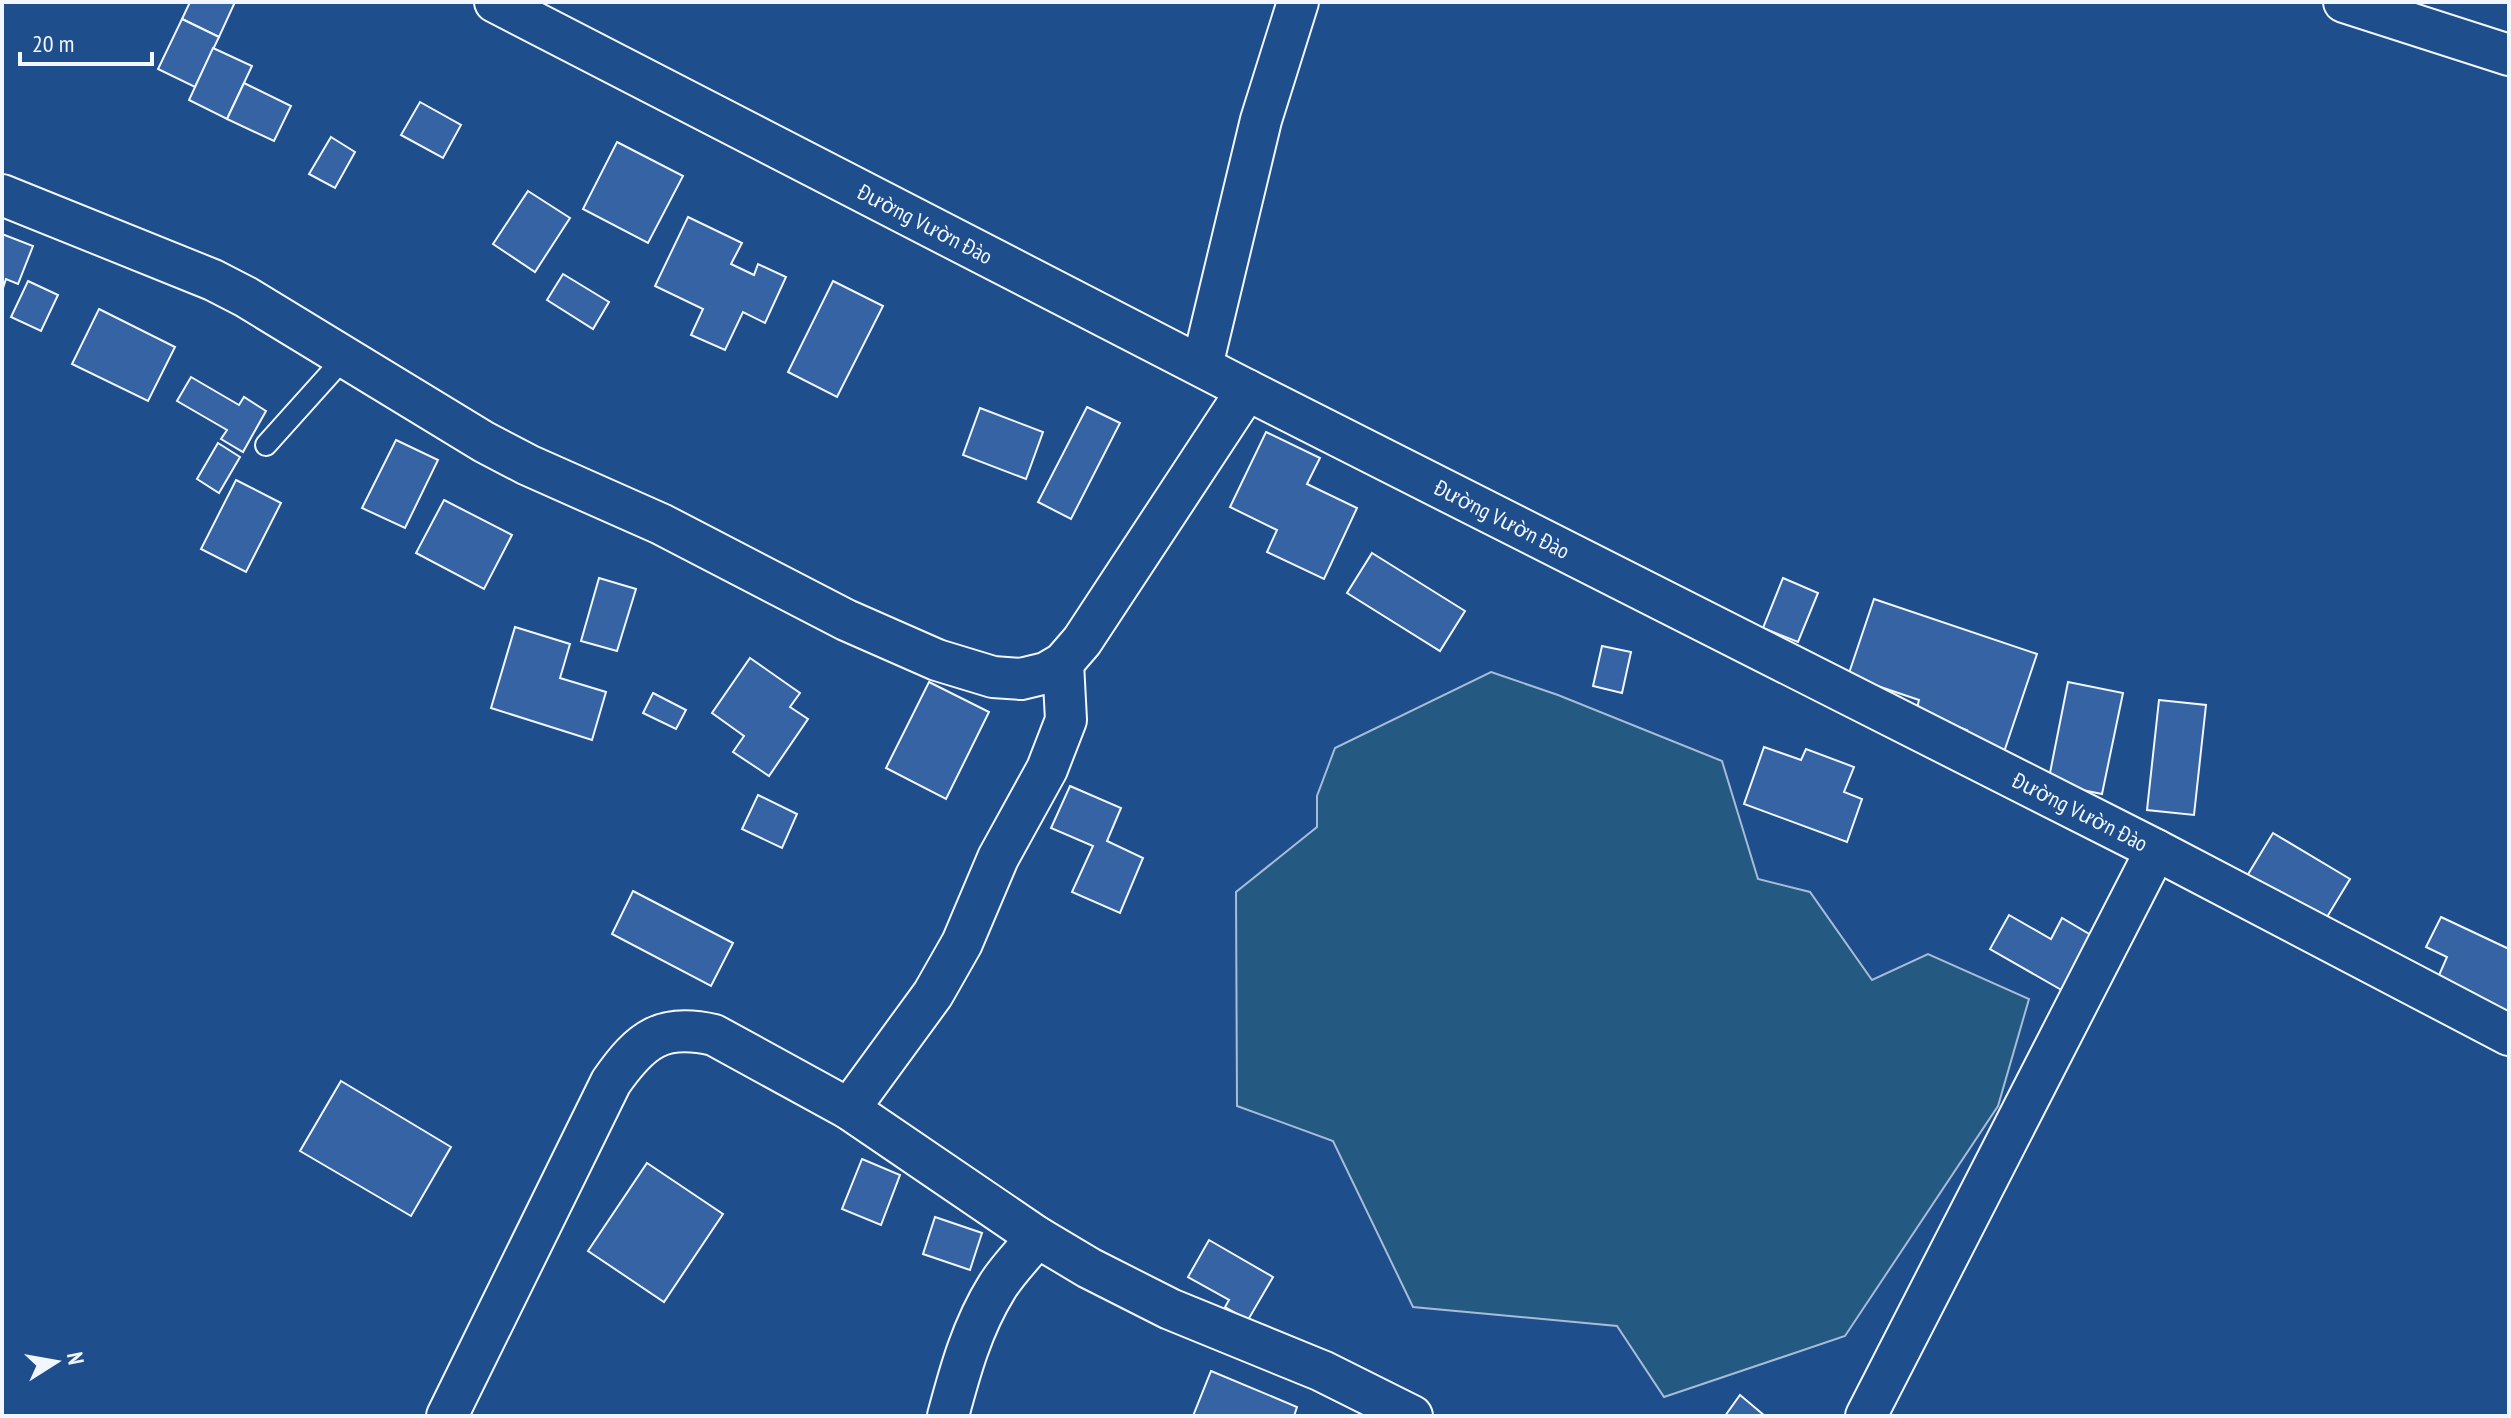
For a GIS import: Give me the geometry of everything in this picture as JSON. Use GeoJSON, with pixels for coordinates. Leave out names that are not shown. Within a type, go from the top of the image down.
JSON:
{"type":"FeatureCollection","features":[{"type":"Feature","properties":{"kind":"street","name":"Đường Vườn Đào"},"geometry":{"type":"LineString","coordinates":[[495,2],[1247,390],[2156,850],[2509,1035]]}},
{"type":"Feature","properties":{"kind":"street"},"geometry":{"type":"LineString","coordinates":[[1202,366],[1261,120],[1298,2]]}},
{"type":"Feature","properties":{"kind":"street"},"geometry":{"type":"LineString","coordinates":[[2344,2],[2509,55]]}},
{"type":"Feature","properties":{"kind":"street"},"geometry":{"type":"LineString","coordinates":[[2,195],[213,280],[484,442],[528,465],[661,524],[846,620],[937,660],[993,677],[1021,679],[1046,673],[1063,663],[1082,641],[1247,390]]}},
{"type":"Feature","properties":{"kind":"street"},"geometry":{"type":"LineString","coordinates":[[849,1109],[933,994],[962,943],[998,858],[1047,769],[1066,720],[1063,663]]}},
{"type":"Feature","properties":{"kind":"street"},"geometry":{"type":"LineString","coordinates":[[1866,1416],[2156,850]]}},
{"type":"Feature","properties":{"kind":"street"},"geometry":{"type":"LineString","coordinates":[[447,1416],[611,1082],[625,1061],[642,1045],[664,1032],[690,1030],[714,1035],[849,1109],[1037,1237],[1089,1268],[1170,1309],[1322,1371],[1412,1416]]}},
{"type":"Feature","properties":{"kind":"street"},"geometry":{"type":"LineString","coordinates":[[948,1416],[965,1352],[980,1316],[999,1284],[1037,1237]]}},
{"type":"Feature","properties":{"kind":"lane"},"geometry":{"type":"LineString","coordinates":[[266,445],[345,357]]}},
{"type":"Feature","properties":{"kind":"shaded area"},"geometry":{"type":"Polygon","coordinates":[[[1491,672],[1558,695],[1722,761],[1758,879],[1810,892],[1872,980],[1928,954],[2029,999],[1998,1106],[1845,1336],[1664,1397],[1617,1326],[1413,1307],[1333,1141],[1237,1106],[1236,892],[1317,827],[1317,796],[1335,748],[1491,672]]]}},
{"type":"Feature","properties":{"kind":"building"},"geometry":{"type":"Polygon","coordinates":[[[190,2],[235,2],[219,37],[182,19],[190,2]]]}},
{"type":"Feature","properties":{"kind":"building"},"geometry":{"type":"Polygon","coordinates":[[[182,19],[219,37],[195,87],[158,69],[182,19]]]}},
{"type":"Feature","properties":{"kind":"building"},"geometry":{"type":"Polygon","coordinates":[[[213,48],[252,66],[227,119],[189,100],[213,48]]]}},
{"type":"Feature","properties":{"kind":"building"},"geometry":{"type":"Polygon","coordinates":[[[244,83],[291,106],[274,141],[227,119],[244,83]]]}},
{"type":"Feature","properties":{"kind":"building"},"geometry":{"type":"Polygon","coordinates":[[[420,102],[461,125],[443,158],[401,135],[420,102]]]}},
{"type":"Feature","properties":{"kind":"building"},"geometry":{"type":"Polygon","coordinates":[[[331,137],[355,152],[335,188],[309,174],[331,137]]]}},
{"type":"Feature","properties":{"kind":"building"},"geometry":{"type":"Polygon","coordinates":[[[617,142],[683,176],[648,243],[583,209],[617,142]]]}},
{"type":"Feature","properties":{"kind":"building"},"geometry":{"type":"Polygon","coordinates":[[[528,191],[570,218],[535,272],[493,244],[528,191]]]}},
{"type":"Feature","properties":{"kind":"building"},"geometry":{"type":"Polygon","coordinates":[[[688,217],[742,243],[731,264],[754,275],[758,264],[786,277],[765,323],[743,312],[725,350],[691,335],[703,309],[655,286],[688,217]]]}},
{"type":"Feature","properties":{"kind":"building"},"geometry":{"type":"Polygon","coordinates":[[[2,234],[33,246],[18,284],[6,279],[2,291],[2,234]]]}},
{"type":"Feature","properties":{"kind":"building"},"geometry":{"type":"Polygon","coordinates":[[[563,274],[609,302],[593,329],[547,300],[563,274]]]}},
{"type":"Feature","properties":{"kind":"building"},"geometry":{"type":"Polygon","coordinates":[[[28,281],[58,295],[41,331],[11,317],[28,281]]]}},
{"type":"Feature","properties":{"kind":"building"},"geometry":{"type":"Polygon","coordinates":[[[833,281],[883,306],[837,397],[788,372],[833,281]]]}},
{"type":"Feature","properties":{"kind":"building"},"geometry":{"type":"Polygon","coordinates":[[[99,309],[175,347],[148,401],[72,364],[99,309]]]}},
{"type":"Feature","properties":{"kind":"building"},"geometry":{"type":"Polygon","coordinates":[[[191,377],[239,405],[244,397],[266,411],[243,452],[221,439],[227,430],[177,401],[191,377]]]}},
{"type":"Feature","properties":{"kind":"building"},"geometry":{"type":"Polygon","coordinates":[[[1087,407],[1120,423],[1071,519],[1038,502],[1087,407]]]}},
{"type":"Feature","properties":{"kind":"building"},"geometry":{"type":"Polygon","coordinates":[[[980,408],[1043,432],[1026,479],[963,455],[980,408]]]}},
{"type":"Feature","properties":{"kind":"building"},"geometry":{"type":"Polygon","coordinates":[[[1266,432],[1320,458],[1307,484],[1357,508],[1324,579],[1267,552],[1277,530],[1230,507],[1266,432]]]}},
{"type":"Feature","properties":{"kind":"building"},"geometry":{"type":"Polygon","coordinates":[[[396,440],[438,460],[405,528],[362,508],[396,440]]]}},
{"type":"Feature","properties":{"kind":"building"},"geometry":{"type":"Polygon","coordinates":[[[218,443],[240,457],[219,493],[197,479],[218,443]]]}},
{"type":"Feature","properties":{"kind":"building"},"geometry":{"type":"Polygon","coordinates":[[[236,480],[281,503],[246,572],[201,549],[236,480]]]}},
{"type":"Feature","properties":{"kind":"building"},"geometry":{"type":"Polygon","coordinates":[[[444,500],[512,535],[484,589],[416,553],[444,500]]]}},
{"type":"Feature","properties":{"kind":"building"},"geometry":{"type":"Polygon","coordinates":[[[1372,553],[1465,611],[1440,651],[1347,593],[1372,553]]]}},
{"type":"Feature","properties":{"kind":"building"},"geometry":{"type":"Polygon","coordinates":[[[599,578],[636,589],[617,651],[581,641],[599,578]]]}},
{"type":"Feature","properties":{"kind":"building"},"geometry":{"type":"Polygon","coordinates":[[[1783,578],[1818,593],[1798,642],[1763,628],[1783,578]]]}},
{"type":"Feature","properties":{"kind":"building"},"geometry":{"type":"Polygon","coordinates":[[[1874,599],[2037,654],[2004,752],[1964,739],[1967,730],[1916,712],[1919,700],[1848,676],[1874,599]]]}},
{"type":"Feature","properties":{"kind":"building"},"geometry":{"type":"Polygon","coordinates":[[[515,627],[570,644],[560,678],[606,692],[592,740],[491,708],[515,627]]]}},
{"type":"Feature","properties":{"kind":"building"},"geometry":{"type":"Polygon","coordinates":[[[1602,646],[1631,652],[1622,693],[1593,686],[1602,646]]]}},
{"type":"Feature","properties":{"kind":"building"},"geometry":{"type":"Polygon","coordinates":[[[750,658],[800,693],[790,707],[808,719],[769,776],[733,752],[744,736],[712,713],[750,658]]]}},
{"type":"Feature","properties":{"kind":"building"},"geometry":{"type":"Polygon","coordinates":[[[929,682],[989,712],[946,799],[886,768],[929,682]]]}},
{"type":"Feature","properties":{"kind":"building"},"geometry":{"type":"Polygon","coordinates":[[[2068,682],[2123,693],[2102,794],[2048,783],[2068,682]]]}},
{"type":"Feature","properties":{"kind":"building"},"geometry":{"type":"Polygon","coordinates":[[[653,693],[686,710],[676,729],[643,713],[653,693]]]}},
{"type":"Feature","properties":{"kind":"building"},"geometry":{"type":"Polygon","coordinates":[[[2159,700],[2206,705],[2194,815],[2147,810],[2159,700]]]}},
{"type":"Feature","properties":{"kind":"building"},"geometry":{"type":"Polygon","coordinates":[[[1764,747],[1801,760],[1806,749],[1854,767],[1844,792],[1862,799],[1847,842],[1744,804],[1764,747]]]}},
{"type":"Feature","properties":{"kind":"building"},"geometry":{"type":"Polygon","coordinates":[[[1070,786],[1121,808],[1107,841],[1143,858],[1120,913],[1072,892],[1093,846],[1051,828],[1070,786]]]}},
{"type":"Feature","properties":{"kind":"building"},"geometry":{"type":"Polygon","coordinates":[[[758,795],[797,814],[782,848],[742,829],[758,795]]]}},
{"type":"Feature","properties":{"kind":"building"},"geometry":{"type":"Polygon","coordinates":[[[2273,833],[2350,879],[2324,922],[2247,876],[2273,833]]]}},
{"type":"Feature","properties":{"kind":"building"},"geometry":{"type":"Polygon","coordinates":[[[633,891],[733,943],[711,986],[612,934],[633,891]]]}},
{"type":"Feature","properties":{"kind":"building"},"geometry":{"type":"Polygon","coordinates":[[[2009,915],[2051,939],[2062,918],[2096,938],[2065,992],[1990,949],[2009,915]]]}},
{"type":"Feature","properties":{"kind":"building"},"geometry":{"type":"Polygon","coordinates":[[[2441,917],[2509,949],[2509,1016],[2436,982],[2447,957],[2426,947],[2441,917]]]}},
{"type":"Feature","properties":{"kind":"building"},"geometry":{"type":"Polygon","coordinates":[[[341,1081],[451,1147],[411,1216],[300,1151],[341,1081]]]}},
{"type":"Feature","properties":{"kind":"building"},"geometry":{"type":"Polygon","coordinates":[[[862,1159],[900,1175],[881,1225],[842,1209],[862,1159]]]}},
{"type":"Feature","properties":{"kind":"building"},"geometry":{"type":"Polygon","coordinates":[[[647,1163],[723,1214],[664,1302],[588,1251],[647,1163]]]}},
{"type":"Feature","properties":{"kind":"building"},"geometry":{"type":"Polygon","coordinates":[[[935,1217],[982,1233],[970,1270],[923,1254],[935,1217]]]}},
{"type":"Feature","properties":{"kind":"building"},"geometry":{"type":"Polygon","coordinates":[[[1209,1240],[1273,1277],[1248,1320],[1225,1307],[1229,1300],[1188,1277],[1209,1240]]]}},
{"type":"Feature","properties":{"kind":"building"},"geometry":{"type":"Polygon","coordinates":[[[1211,1371],[1297,1407],[1294,1416],[1193,1416],[1211,1371]]]}},
{"type":"Feature","properties":{"kind":"building"},"geometry":{"type":"Polygon","coordinates":[[[1740,1395],[1765,1416],[1725,1416],[1740,1395]]]}}]}
